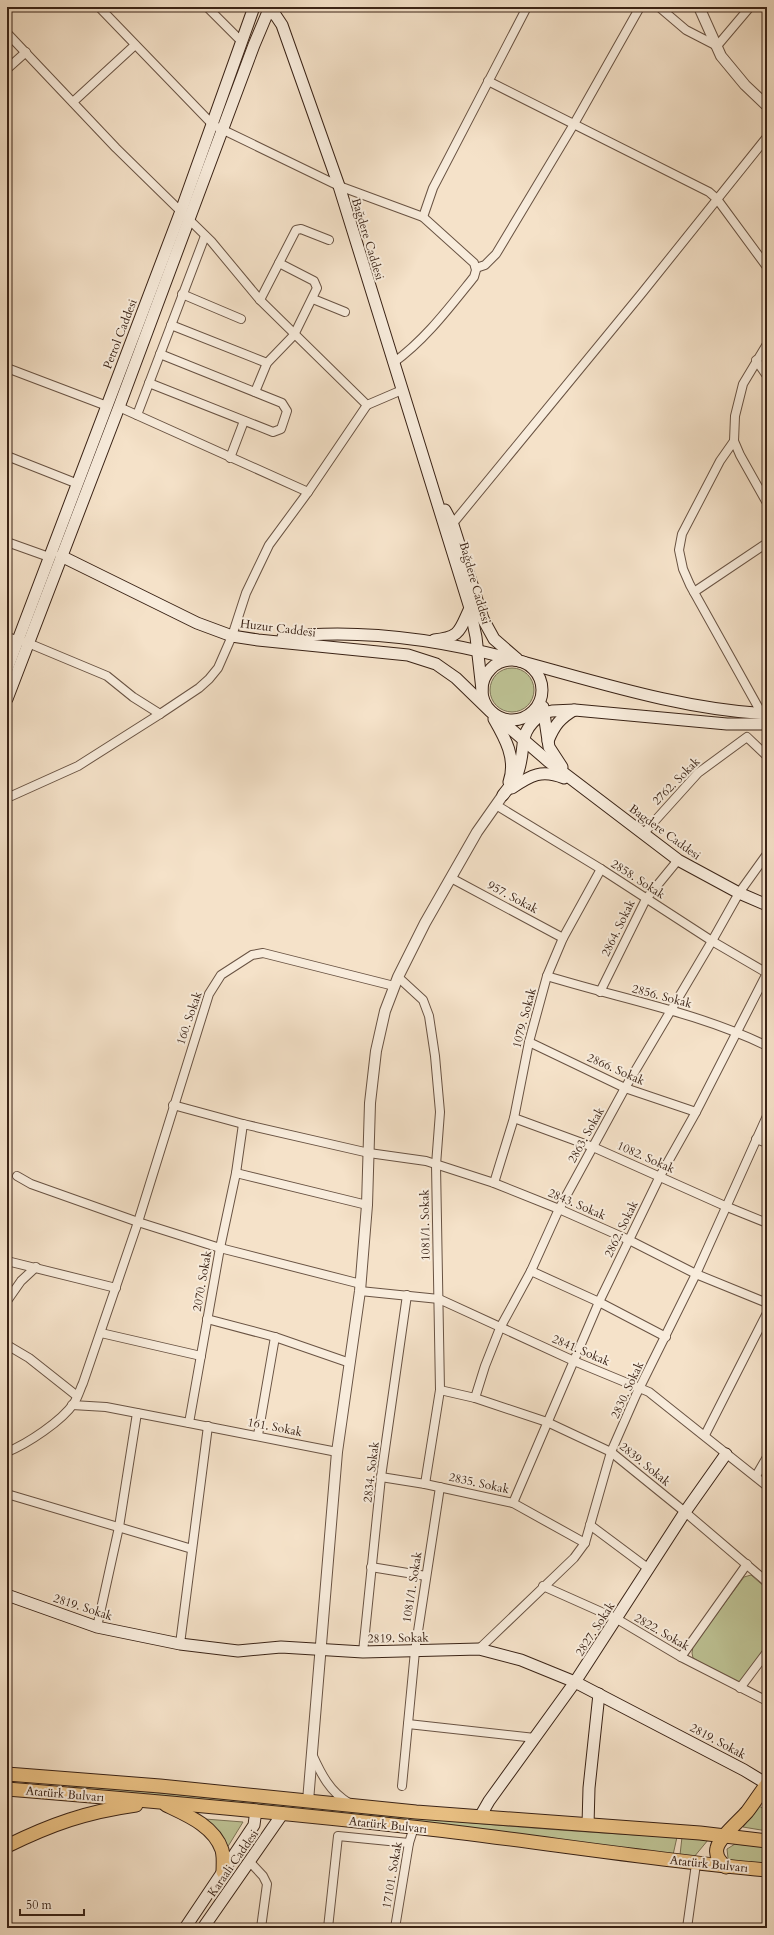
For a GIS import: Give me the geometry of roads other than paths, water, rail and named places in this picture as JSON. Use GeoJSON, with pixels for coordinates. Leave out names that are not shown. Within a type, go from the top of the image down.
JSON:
{"type":"FeatureCollection","features":[{"type":"Feature","properties":{"kind":"highway","name":"Atatürk Bulvarı"},"geometry":{"type":"LineString","coordinates":[[7,1774],[160,1786],[416,1812],[481,1815],[767,1841]]}},
{"type":"Feature","properties":{"kind":"highway"},"geometry":{"type":"LineString","coordinates":[[726,1867],[720,1862],[717,1855],[717,1848],[767,1784]]}},
{"type":"Feature","properties":{"kind":"highway","name":"Atatürk Bulvarı"},"geometry":{"type":"LineString","coordinates":[[7,1789],[256,1810],[414,1827],[696,1864],[767,1870]]}},
{"type":"Feature","properties":{"kind":"highway"},"geometry":{"type":"LineString","coordinates":[[7,1846],[40,1830],[75,1817],[104,1810],[158,1802],[196,1820],[213,1836],[222,1852],[223,1872]]}},
{"type":"Feature","properties":{"kind":"main road","name":"Petrol Caddesi"},"geometry":{"type":"LineString","coordinates":[[7,669],[17,640],[55,557],[78,484],[213,125],[241,40],[254,7]]}},
{"type":"Feature","properties":{"kind":"main road"},"geometry":{"type":"LineString","coordinates":[[55,557],[119,407],[268,8]]}},
{"type":"Feature","properties":{"kind":"main road","name":"Bağdere Caddesi"},"geometry":{"type":"LineString","coordinates":[[268,8],[282,25],[339,186],[393,363],[433,486],[486,626],[500,644],[519,661]]}},
{"type":"Feature","properties":{"kind":"main road","name":"Bağdere Caddesi"},"geometry":{"type":"LineString","coordinates":[[449,528],[470,608],[478,652],[482,690]]}},
{"type":"Feature","properties":{"kind":"main road","name":"Huzur Caddesi"},"geometry":{"type":"LineString","coordinates":[[55,557],[197,623],[232,636],[420,658],[450,672],[490,711]]}},
{"type":"Feature","properties":{"kind":"main road"},"geometry":{"type":"LineString","coordinates":[[424,642],[450,638],[455,635],[460,631],[470,608]]}},
{"type":"Feature","properties":{"kind":"main road"},"geometry":{"type":"LineString","coordinates":[[258,640],[315,634],[373,636],[424,642],[519,661],[655,698],[736,712],[764,714]]}},
{"type":"Feature","properties":{"kind":"main road"},"geometry":{"type":"LineString","coordinates":[[7,699],[17,640]]}},
{"type":"Feature","properties":{"kind":"main road"},"geometry":{"type":"LineString","coordinates":[[503,795],[511,774],[511,758],[508,747],[484,701],[482,690],[485,678],[496,665],[507,660],[519,661],[530,666],[538,674],[542,685],[542,697],[548,741],[552,753],[574,781]]}},
{"type":"Feature","properties":{"kind":"main road"},"geometry":{"type":"LineString","coordinates":[[529,716],[537,708],[542,697]]}},
{"type":"Feature","properties":{"kind":"main road"},"geometry":{"type":"LineString","coordinates":[[490,711],[506,720],[518,720],[544,713],[575,710],[745,724],[767,724]]}},
{"type":"Feature","properties":{"kind":"main road"},"geometry":{"type":"LineString","coordinates":[[548,741],[552,729],[558,722],[575,710]]}},
{"type":"Feature","properties":{"kind":"main road"},"geometry":{"type":"LineString","coordinates":[[490,711],[523,741],[574,781]]}},
{"type":"Feature","properties":{"kind":"main road"},"geometry":{"type":"LineString","coordinates":[[503,795],[517,775],[523,741],[530,725],[544,713]]}},
{"type":"Feature","properties":{"kind":"main road"},"geometry":{"type":"LineString","coordinates":[[503,795],[526,778],[534,775],[552,773],[574,781]]}},
{"type":"Feature","properties":{"kind":"main road","name":"Bagdere Caddesi"},"geometry":{"type":"LineString","coordinates":[[574,781],[678,860],[739,893],[767,905]]}},
{"type":"Feature","properties":{"kind":"main road","name":"2827. Sokak"},"geometry":{"type":"LineString","coordinates":[[481,1815],[489,1801],[575,1682],[685,1512],[726,1454]]}},
{"type":"Feature","properties":{"kind":"main road","name":"2819. Sokak"},"geometry":{"type":"LineString","coordinates":[[7,1595],[97,1627],[180,1644],[238,1651],[281,1647],[363,1652],[479,1649],[521,1660],[575,1682],[744,1770],[767,1784]]}},
{"type":"Feature","properties":{"kind":"main road"},"geometry":{"type":"LineString","coordinates":[[588,1825],[589,1788],[599,1694]]}},
{"type":"Feature","properties":{"kind":"main road"},"geometry":{"type":"LineString","coordinates":[[767,1784],[767,1794]]}},
{"type":"Feature","properties":{"kind":"main road","name":"Karaali Caddesi"},"geometry":{"type":"LineString","coordinates":[[186,1928],[254,1824],[256,1810]]}},
{"type":"Feature","properties":{"kind":"main road","name":"Karaali Caddesi"},"geometry":{"type":"LineString","coordinates":[[203,1928],[284,1813]]}},
{"type":"Feature","properties":{"kind":"street"},"geometry":{"type":"LineString","coordinates":[[99,7],[135,46],[213,125],[222,131],[339,186],[423,217],[474,263],[476,268],[474,277],[442,317],[409,352],[393,363]]}},
{"type":"Feature","properties":{"kind":"street"},"geometry":{"type":"LineString","coordinates":[[208,7],[241,40]]}},
{"type":"Feature","properties":{"kind":"street"},"geometry":{"type":"LineString","coordinates":[[423,217],[433,188],[527,7]]}},
{"type":"Feature","properties":{"kind":"street"},"geometry":{"type":"LineString","coordinates":[[476,268],[485,265],[496,254],[574,124],[640,7]]}},
{"type":"Feature","properties":{"kind":"street"},"geometry":{"type":"LineString","coordinates":[[659,7],[686,30],[717,46]]}},
{"type":"Feature","properties":{"kind":"street"},"geometry":{"type":"LineString","coordinates":[[700,7],[722,56],[745,85],[767,106]]}},
{"type":"Feature","properties":{"kind":"street"},"geometry":{"type":"LineString","coordinates":[[717,46],[750,7]]}},
{"type":"Feature","properties":{"kind":"street"},"geometry":{"type":"LineString","coordinates":[[7,34],[26,52],[116,148],[205,236],[260,300],[367,405]]}},
{"type":"Feature","properties":{"kind":"street"},"geometry":{"type":"LineString","coordinates":[[73,102],[135,46]]}},
{"type":"Feature","properties":{"kind":"street"},"geometry":{"type":"LineString","coordinates":[[7,69],[26,52]]}},
{"type":"Feature","properties":{"kind":"street"},"geometry":{"type":"LineString","coordinates":[[488,81],[709,192],[717,198],[767,267]]}},
{"type":"Feature","properties":{"kind":"street"},"geometry":{"type":"LineString","coordinates":[[449,528],[767,137]]}},
{"type":"Feature","properties":{"kind":"street"},"geometry":{"type":"LineString","coordinates":[[260,300],[297,230],[301,229],[329,240]]}},
{"type":"Feature","properties":{"kind":"street"},"geometry":{"type":"LineString","coordinates":[[137,415],[205,236]]}},
{"type":"Feature","properties":{"kind":"street"},"geometry":{"type":"LineString","coordinates":[[255,392],[267,363],[294,335],[313,299],[317,288],[315,282],[279,263]]}},
{"type":"Feature","properties":{"kind":"street"},"geometry":{"type":"LineString","coordinates":[[182,294],[241,319]]}},
{"type":"Feature","properties":{"kind":"street"},"geometry":{"type":"LineString","coordinates":[[313,299],[345,312]]}},
{"type":"Feature","properties":{"kind":"street"},"geometry":{"type":"LineString","coordinates":[[171,325],[267,363]]}},
{"type":"Feature","properties":{"kind":"street"},"geometry":{"type":"LineString","coordinates":[[767,344],[756,360],[743,384],[735,416],[734,441],[740,456],[767,503]]}},
{"type":"Feature","properties":{"kind":"street"},"geometry":{"type":"LineString","coordinates":[[149,383],[273,432],[281,429],[287,411],[282,403],[160,354]]}},
{"type":"Feature","properties":{"kind":"street"},"geometry":{"type":"LineString","coordinates":[[756,360],[767,376]]}},
{"type":"Feature","properties":{"kind":"street"},"geometry":{"type":"LineString","coordinates":[[7,368],[107,406]]}},
{"type":"Feature","properties":{"kind":"street"},"geometry":{"type":"LineString","coordinates":[[7,798],[78,766],[199,688],[209,678],[218,668],[232,636],[246,593],[260,561],[269,546],[308,492],[367,405],[402,390]]}},
{"type":"Feature","properties":{"kind":"street"},"geometry":{"type":"LineString","coordinates":[[119,407],[308,492]]}},
{"type":"Feature","properties":{"kind":"street"},"geometry":{"type":"LineString","coordinates":[[230,458],[244,421]]}},
{"type":"Feature","properties":{"kind":"street"},"geometry":{"type":"LineString","coordinates":[[734,441],[722,457],[682,534],[679,550],[682,569],[764,714]]}},
{"type":"Feature","properties":{"kind":"street"},"geometry":{"type":"LineString","coordinates":[[7,456],[78,484]]}},
{"type":"Feature","properties":{"kind":"street"},"geometry":{"type":"LineString","coordinates":[[7,542],[55,557]]}},
{"type":"Feature","properties":{"kind":"street"},"geometry":{"type":"LineString","coordinates":[[694,592],[767,543]]}},
{"type":"Feature","properties":{"kind":"street"},"geometry":{"type":"LineString","coordinates":[[17,640],[107,676],[133,697],[160,714]]}},
{"type":"Feature","properties":{"kind":"street"},"geometry":{"type":"LineString","coordinates":[[745,724],[747,737],[767,756]]}},
{"type":"Feature","properties":{"kind":"street","name":"2762. Sokak"},"geometry":{"type":"LineString","coordinates":[[643,834],[698,773],[747,737]]}},
{"type":"Feature","properties":{"kind":"street"},"geometry":{"type":"LineString","coordinates":[[308,1801],[337,1452],[361,1287],[367,1205],[370,1103],[376,1051],[385,1011],[396,981],[425,923],[478,832],[503,795]]}},
{"type":"Feature","properties":{"kind":"street","name":"2858. Sokak"},"geometry":{"type":"LineString","coordinates":[[496,805],[601,869],[712,941],[767,973]]}},
{"type":"Feature","properties":{"kind":"street","name":"2863. Sokak"},"geometry":{"type":"LineString","coordinates":[[475,1398],[485,1366],[500,1328],[531,1271],[559,1208],[625,1088],[739,893],[767,854]]}},
{"type":"Feature","properties":{"kind":"street","name":"2864. Sokak"},"geometry":{"type":"LineString","coordinates":[[600,992],[646,899],[678,860]]}},
{"type":"Feature","properties":{"kind":"street","name":"1079. Sokak"},"geometry":{"type":"LineString","coordinates":[[494,1183],[514,1118],[529,1042],[547,976],[562,938],[601,869]]}},
{"type":"Feature","properties":{"kind":"street","name":"957. Sokak"},"geometry":{"type":"LineString","coordinates":[[451,878],[562,938]]}},
{"type":"Feature","properties":{"kind":"street","name":"160. Sokak"},"geometry":{"type":"LineString","coordinates":[[7,1452],[28,1441],[61,1416],[72,1405],[77,1396],[101,1333],[138,1222],[173,1104],[209,994],[221,975],[252,955],[262,953],[396,981]]}},
{"type":"Feature","properties":{"kind":"street","name":"2862. Sokak"},"geometry":{"type":"LineString","coordinates":[[513,1503],[599,1302],[660,1176],[696,1112],[767,973]]}},
{"type":"Feature","properties":{"kind":"street","name":"2856. Sokak"},"geometry":{"type":"LineString","coordinates":[[547,976],[600,992],[672,1009],[737,1031],[767,1046]]}},
{"type":"Feature","properties":{"kind":"street","name":"1081/1. Sokak"},"geometry":{"type":"LineString","coordinates":[[396,981],[423,1000],[429,1016],[435,1056],[440,1112],[436,1165],[440,1390],[425,1484]]}},
{"type":"Feature","properties":{"kind":"street","name":"2866. Sokak"},"geometry":{"type":"LineString","coordinates":[[529,1042],[625,1088],[696,1112]]}},
{"type":"Feature","properties":{"kind":"street","name":"2843. Sokak"},"geometry":{"type":"LineString","coordinates":[[173,1104],[243,1124],[369,1153],[426,1160],[436,1165],[494,1183],[559,1208],[629,1240],[696,1274],[767,1303]]}},
{"type":"Feature","properties":{"kind":"street","name":"2830. Sokak"},"geometry":{"type":"LineString","coordinates":[[479,1649],[543,1586],[574,1558],[585,1543],[612,1452],[640,1388],[696,1274],[725,1206],[767,1116]]}},
{"type":"Feature","properties":{"kind":"street","name":"1082. Sokak"},"geometry":{"type":"LineString","coordinates":[[514,1118],[593,1148],[767,1223]]}},
{"type":"Feature","properties":{"kind":"street","name":"2070. Sokak"},"geometry":{"type":"LineString","coordinates":[[189,1423],[220,1248],[236,1173],[243,1124]]}},
{"type":"Feature","properties":{"kind":"street"},"geometry":{"type":"LineString","coordinates":[[756,1139],[767,1143]]}},
{"type":"Feature","properties":{"kind":"street"},"geometry":{"type":"LineString","coordinates":[[236,1173],[367,1205]]}},
{"type":"Feature","properties":{"kind":"street","name":"2841. Sokak"},"geometry":{"type":"LineString","coordinates":[[17,1176],[31,1184],[138,1222],[220,1248],[361,1287],[439,1299],[574,1361],[650,1392],[767,1486]]}},
{"type":"Feature","properties":{"kind":"street"},"geometry":{"type":"LineString","coordinates":[[7,1260],[116,1288]]}},
{"type":"Feature","properties":{"kind":"street"},"geometry":{"type":"LineString","coordinates":[[7,1301],[21,1282],[36,1267]]}},
{"type":"Feature","properties":{"kind":"street"},"geometry":{"type":"LineString","coordinates":[[531,1271],[599,1302],[666,1337]]}},
{"type":"Feature","properties":{"kind":"street","name":"2834. Sokak"},"geometry":{"type":"LineString","coordinates":[[363,1652],[371,1567],[382,1477],[407,1295]]}},
{"type":"Feature","properties":{"kind":"street"},"geometry":{"type":"LineString","coordinates":[[705,1435],[767,1313]]}},
{"type":"Feature","properties":{"kind":"street"},"geometry":{"type":"LineString","coordinates":[[207,1319],[275,1337],[350,1363]]}},
{"type":"Feature","properties":{"kind":"street"},"geometry":{"type":"LineString","coordinates":[[101,1333],[201,1356]]}},
{"type":"Feature","properties":{"kind":"street"},"geometry":{"type":"LineString","coordinates":[[258,1435],[275,1337]]}},
{"type":"Feature","properties":{"kind":"street"},"geometry":{"type":"LineString","coordinates":[[7,1345],[29,1358],[77,1396]]}},
{"type":"Feature","properties":{"kind":"street","name":"2839. Sokak"},"geometry":{"type":"LineString","coordinates":[[440,1390],[475,1398],[547,1422],[612,1452],[767,1582]]}},
{"type":"Feature","properties":{"kind":"street"},"geometry":{"type":"LineString","coordinates":[[72,1405],[106,1408],[208,1426],[180,1644]]}},
{"type":"Feature","properties":{"kind":"street"},"geometry":{"type":"LineString","coordinates":[[97,1627],[119,1527],[137,1413]]}},
{"type":"Feature","properties":{"kind":"street","name":"161. Sokak"},"geometry":{"type":"LineString","coordinates":[[208,1426],[337,1452]]}},
{"type":"Feature","properties":{"kind":"street"},"geometry":{"type":"LineString","coordinates":[[756,1476],[767,1457]]}},
{"type":"Feature","properties":{"kind":"street","name":"2835. Sokak"},"geometry":{"type":"LineString","coordinates":[[382,1477],[425,1484],[513,1503],[585,1543]]}},
{"type":"Feature","properties":{"kind":"street","name":"1081/1. Sokak"},"geometry":{"type":"LineString","coordinates":[[402,1786],[415,1651],[440,1487]]}},
{"type":"Feature","properties":{"kind":"street"},"geometry":{"type":"LineString","coordinates":[[7,1494],[192,1549]]}},
{"type":"Feature","properties":{"kind":"street"},"geometry":{"type":"LineString","coordinates":[[590,1525],[649,1569]]}},
{"type":"Feature","properties":{"kind":"street"},"geometry":{"type":"LineString","coordinates":[[681,1657],[747,1564]]}},
{"type":"Feature","properties":{"kind":"street"},"geometry":{"type":"LineString","coordinates":[[371,1567],[426,1576]]}},
{"type":"Feature","properties":{"kind":"street","name":"2822. Sokak"},"geometry":{"type":"LineString","coordinates":[[543,1586],[617,1619],[681,1657],[767,1701]]}},
{"type":"Feature","properties":{"kind":"street"},"geometry":{"type":"LineString","coordinates":[[740,1688],[767,1652]]}},
{"type":"Feature","properties":{"kind":"street"},"geometry":{"type":"LineString","coordinates":[[408,1724],[534,1738]]}},
{"type":"Feature","properties":{"kind":"street"},"geometry":{"type":"LineString","coordinates":[[312,1754],[329,1785],[340,1798],[353,1805]]}},
{"type":"Feature","properties":{"kind":"street","name":"17101. Sokak"},"geometry":{"type":"LineString","coordinates":[[395,1928],[409,1843],[414,1827]]}},
{"type":"Feature","properties":{"kind":"street"},"geometry":{"type":"LineString","coordinates":[[328,1928],[338,1836],[409,1843]]}},
{"type":"Feature","properties":{"kind":"street"},"geometry":{"type":"LineString","coordinates":[[250,1862],[263,1876],[267,1884],[261,1928]]}},
{"type":"Feature","properties":{"kind":"street"},"geometry":{"type":"LineString","coordinates":[[687,1928],[696,1864]]}}]}
